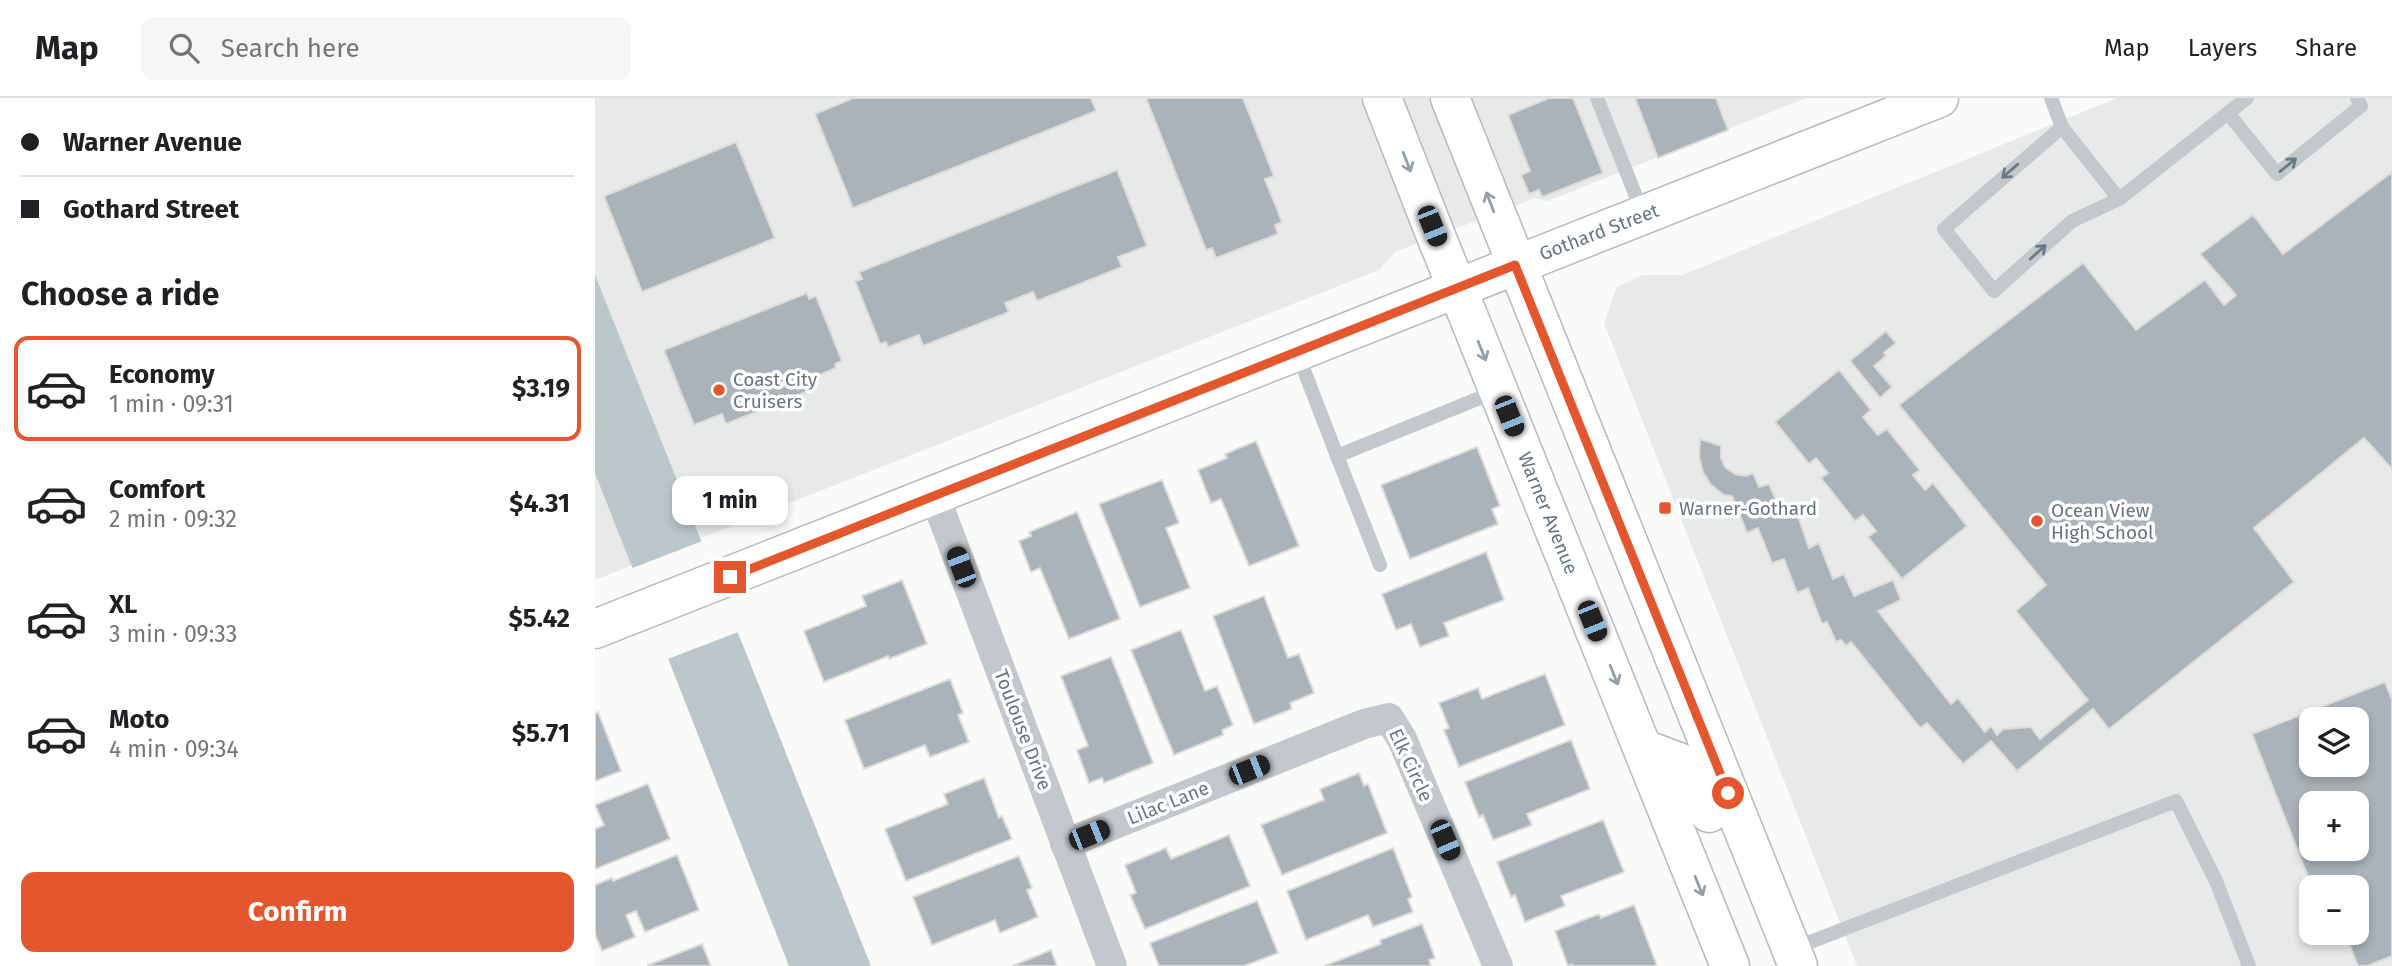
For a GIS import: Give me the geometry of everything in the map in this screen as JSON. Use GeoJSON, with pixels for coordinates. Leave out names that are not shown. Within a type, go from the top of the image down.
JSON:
{"type":"FeatureCollection","features":[{"type":"Feature","properties":{"kind":"main road","name":"Warner Avenue"},"geometry":{"type":"LineString","coordinates":[[1382,98],[1730,966]]}},
{"type":"Feature","properties":{"kind":"main road"},"geometry":{"type":"LineString","coordinates":[[1450,98],[1793,960]]}},
{"type":"Feature","properties":{"kind":"main road","name":"Gothard Street"},"geometry":{"type":"LineString","coordinates":[[606,624],[1643,215],[1886,108],[1939,98]]}},
{"type":"Feature","properties":{"kind":"main road"},"geometry":{"type":"LineString","coordinates":[[1644,749],[1689,765],[1764,938],[1793,960]]}},
{"type":"Feature","properties":{"kind":"street","name":"Toulouse Drive"},"geometry":{"type":"LineString","coordinates":[[934,494],[1112,966]]}},
{"type":"Feature","properties":{"kind":"street","name":"Lilac Lane"},"geometry":{"type":"LineString","coordinates":[[1065,844],[1364,724],[1389,718]]}},
{"type":"Feature","properties":{"kind":"street","name":"Elk Circle"},"geometry":{"type":"LineString","coordinates":[[1389,718],[1402,739],[1498,966]]}},
{"type":"Feature","properties":{"kind":"lane"},"geometry":{"type":"LineString","coordinates":[[1597,98],[1643,215]]}},
{"type":"Feature","properties":{"kind":"lane"},"geometry":{"type":"LineString","coordinates":[[2051,98],[2062,127],[2119,199]]}},
{"type":"Feature","properties":{"kind":"lane"},"geometry":{"type":"LineString","coordinates":[[2062,127],[1944,229],[1994,291],[2072,221],[2119,199],[2247,98]]}},
{"type":"Feature","properties":{"kind":"lane"},"geometry":{"type":"LineString","coordinates":[[2228,113],[2277,174],[2361,106],[2357,98]]}},
{"type":"Feature","properties":{"kind":"lane"},"geometry":{"type":"LineString","coordinates":[[1297,351],[1380,565]]}},
{"type":"Feature","properties":{"kind":"lane"},"geometry":{"type":"LineString","coordinates":[[1337,456],[1498,390]]}},
{"type":"Feature","properties":{"kind":"lane"},"geometry":{"type":"LineString","coordinates":[[1793,960],[2176,801],[2216,881],[2249,966]]}},
{"type":"Feature","properties":{"kind":"shaded area"},"geometry":{"type":"Polygon","coordinates":[[[595,98],[1806,98],[1548,201],[1535,198],[1395,252],[1379,270],[595,580],[595,98]]]}},
{"type":"Feature","properties":{"kind":"shaded area","name":"Ocean View High School"},"geometry":{"type":"Polygon","coordinates":[[[2117,98],[2392,98],[2392,966],[1857,966],[1604,323],[1617,287],[1643,275],[1682,275],[2117,98]]]}},
{"type":"Feature","properties":{"kind":"shaded area"},"geometry":{"type":"Polygon","coordinates":[[[595,275],[871,966],[789,966],[595,473],[595,275]]]}},
{"type":"Feature","properties":{"kind":"pier"},"geometry":{"type":"Polygon","coordinates":[[[705,540],[741,631],[665,660],[630,569],[705,540]]]}},
{"type":"Feature","properties":{"kind":"building"},"geometry":{"type":"Polygon","coordinates":[[[853,98],[1091,98],[1096,111],[853,208],[815,114],[853,98]]]}},
{"type":"Feature","properties":{"kind":"building"},"geometry":{"type":"Polygon","coordinates":[[[1146,98],[1243,98],[1274,176],[1265,179],[1282,222],[1275,225],[1278,234],[1216,258],[1212,248],[1206,250],[1146,98]]]}},
{"type":"Feature","properties":{"kind":"building"},"geometry":{"type":"Polygon","coordinates":[[[1549,98],[1573,98],[1603,173],[1542,197],[1539,190],[1529,194],[1521,175],[1530,171],[1508,115],[1549,98]]]}},
{"type":"Feature","properties":{"kind":"building"},"geometry":{"type":"Polygon","coordinates":[[[1635,98],[1716,98],[1728,130],[1658,158],[1635,98]]]}},
{"type":"Feature","properties":{"kind":"building"},"geometry":{"type":"Polygon","coordinates":[[[736,142],[775,238],[642,292],[604,196],[736,142]]]}},
{"type":"Feature","properties":{"kind":"building"},"geometry":{"type":"Polygon","coordinates":[[[1117,170],[1147,246],[1118,257],[1122,267],[1037,301],[1033,292],[1005,303],[1009,312],[923,346],[919,335],[888,347],[886,342],[880,344],[855,281],[862,279],[859,272],[1117,170]]]}},
{"type":"Feature","properties":{"kind":"building"},"geometry":{"type":"Polygon","coordinates":[[[2392,172],[2392,469],[2364,438],[2254,528],[2294,582],[2109,729],[2093,709],[2017,771],[1991,741],[1963,764],[1927,723],[1920,728],[1851,642],[1846,646],[1841,640],[1836,642],[1827,622],[1822,624],[1808,588],[1797,593],[1784,559],[1772,563],[1758,528],[1747,533],[1732,496],[1724,495],[1711,485],[1703,472],[1699,457],[1700,439],[1721,446],[1721,458],[1725,467],[1735,474],[1746,476],[1753,473],[1759,487],[1769,484],[1783,517],[1797,513],[1809,548],[1819,543],[1833,579],[1844,574],[1854,596],[1893,580],[1901,600],[1878,611],[1951,704],[1958,698],[1985,732],[1991,726],[1997,735],[2003,729],[2031,727],[2040,739],[2088,700],[2016,611],[2046,585],[1899,405],[2083,263],[2136,330],[2205,280],[2224,305],[2236,295],[2200,254],[2253,215],[2283,254],[2392,172]]]}},
{"type":"Feature","properties":{"kind":"building"},"geometry":{"type":"Polygon","coordinates":[[[807,293],[809,299],[816,296],[842,361],[835,364],[836,368],[807,380],[811,390],[726,424],[722,414],[694,425],[664,350],[807,293]]]}},
{"type":"Feature","properties":{"kind":"building"},"geometry":{"type":"Polygon","coordinates":[[[1886,331],[1896,343],[1874,366],[1892,387],[1880,398],[1850,361],[1886,331]]]}},
{"type":"Feature","properties":{"kind":"building"},"geometry":{"type":"Polygon","coordinates":[[[1839,370],[1871,410],[1863,417],[1878,435],[1887,429],[1920,470],[1913,475],[1925,490],[1933,483],[1967,526],[1902,579],[1868,537],[1876,531],[1863,515],[1855,521],[1821,478],[1828,473],[1816,458],[1809,464],[1775,422],[1839,370]]]}},
{"type":"Feature","properties":{"kind":"building"},"geometry":{"type":"Polygon","coordinates":[[[1256,441],[1299,546],[1249,566],[1221,499],[1211,503],[1198,470],[1227,458],[1225,454],[1256,441]]]}},
{"type":"Feature","properties":{"kind":"building"},"geometry":{"type":"Polygon","coordinates":[[[1477,447],[1500,506],[1492,509],[1498,524],[1410,559],[1381,485],[1477,447]]]}},
{"type":"Feature","properties":{"kind":"building"},"geometry":{"type":"Polygon","coordinates":[[[1162,480],[1179,523],[1166,528],[1190,588],[1140,607],[1099,504],[1162,480]]]}},
{"type":"Feature","properties":{"kind":"building"},"geometry":{"type":"Polygon","coordinates":[[[1077,512],[1120,619],[1069,639],[1040,568],[1031,572],[1019,541],[1031,536],[1029,532],[1077,512]]]}},
{"type":"Feature","properties":{"kind":"building"},"geometry":{"type":"Polygon","coordinates":[[[1486,552],[1504,600],[1444,623],[1449,636],[1420,647],[1411,624],[1396,630],[1382,594],[1486,552]]]}},
{"type":"Feature","properties":{"kind":"building"},"geometry":{"type":"Polygon","coordinates":[[[902,580],[927,644],[889,659],[888,656],[824,682],[804,631],[866,606],[862,596],[902,580]]]}},
{"type":"Feature","properties":{"kind":"building"},"geometry":{"type":"Polygon","coordinates":[[[1264,596],[1288,658],[1299,654],[1314,693],[1290,703],[1292,709],[1254,724],[1213,616],[1264,596]]]}},
{"type":"Feature","properties":{"kind":"building"},"geometry":{"type":"Polygon","coordinates":[[[1181,630],[1205,691],[1217,686],[1233,725],[1222,730],[1223,735],[1174,755],[1131,650],[1181,630]]]}},
{"type":"Feature","properties":{"kind":"building"},"geometry":{"type":"Polygon","coordinates":[[[1111,657],[1153,763],[1104,783],[1102,778],[1089,783],[1077,750],[1088,746],[1061,676],[1111,657]]]}},
{"type":"Feature","properties":{"kind":"building"},"geometry":{"type":"Polygon","coordinates":[[[1545,674],[1565,725],[1459,767],[1444,730],[1449,728],[1439,703],[1478,688],[1482,699],[1545,674]]]}},
{"type":"Feature","properties":{"kind":"building"},"geometry":{"type":"Polygon","coordinates":[[[950,679],[963,713],[958,715],[969,742],[930,757],[925,745],[864,769],[845,720],[950,679]]]}},
{"type":"Feature","properties":{"kind":"building"},"geometry":{"type":"Polygon","coordinates":[[[2385,682],[2392,700],[2392,956],[2367,966],[2358,966],[2350,945],[2369,945],[2369,875],[2307,875],[2302,861],[2369,861],[2369,791],[2299,791],[2299,854],[2252,734],[2299,716],[2299,777],[2369,777],[2369,707],[2321,707],[2385,682]]]}},
{"type":"Feature","properties":{"kind":"building"},"geometry":{"type":"Polygon","coordinates":[[[598,712],[621,771],[595,781],[595,714],[598,712]]]}},
{"type":"Feature","properties":{"kind":"building"},"geometry":{"type":"Polygon","coordinates":[[[1571,740],[1590,789],[1527,814],[1532,825],[1493,840],[1483,815],[1479,817],[1465,782],[1571,740]]]}},
{"type":"Feature","properties":{"kind":"building"},"geometry":{"type":"Polygon","coordinates":[[[1359,773],[1364,786],[1368,784],[1387,833],[1282,875],[1261,825],[1324,800],[1320,789],[1359,773]]]}},
{"type":"Feature","properties":{"kind":"building"},"geometry":{"type":"Polygon","coordinates":[[[984,778],[999,818],[1002,816],[1012,839],[906,881],[885,829],[948,804],[944,794],[984,778]]]}},
{"type":"Feature","properties":{"kind":"building"},"geometry":{"type":"Polygon","coordinates":[[[648,784],[670,839],[595,869],[595,829],[604,825],[595,805],[648,784]]]}},
{"type":"Feature","properties":{"kind":"building"},"geometry":{"type":"Polygon","coordinates":[[[1603,820],[1624,872],[1561,896],[1565,906],[1525,922],[1515,895],[1511,897],[1497,862],[1603,820]]]}},
{"type":"Feature","properties":{"kind":"building"},"geometry":{"type":"Polygon","coordinates":[[[1229,835],[1250,886],[1145,929],[1130,895],[1136,893],[1125,865],[1166,848],[1171,859],[1229,835]]]}},
{"type":"Feature","properties":{"kind":"building"},"geometry":{"type":"Polygon","coordinates":[[[1393,848],[1412,897],[1408,899],[1413,912],[1373,927],[1368,915],[1306,940],[1287,891],[1393,848]]]}},
{"type":"Feature","properties":{"kind":"building"},"geometry":{"type":"Polygon","coordinates":[[[677,855],[699,910],[645,932],[636,911],[626,915],[635,937],[602,951],[595,934],[595,885],[612,878],[613,881],[677,855]]]}},
{"type":"Feature","properties":{"kind":"building"},"geometry":{"type":"Polygon","coordinates":[[[1019,856],[1032,888],[1027,890],[1038,917],[1000,933],[995,920],[932,945],[913,897],[1019,856]]]}},
{"type":"Feature","properties":{"kind":"building"},"geometry":{"type":"Polygon","coordinates":[[[1257,901],[1278,953],[1244,966],[1159,966],[1150,943],[1257,901]]]}},
{"type":"Feature","properties":{"kind":"building"},"geometry":{"type":"Polygon","coordinates":[[[1634,905],[1657,966],[1568,966],[1555,931],[1599,914],[1601,918],[1634,905]]]}},
{"type":"Feature","properties":{"kind":"building"},"geometry":{"type":"Polygon","coordinates":[[[1422,924],[1435,958],[1429,960],[1431,966],[1324,966],[1381,944],[1380,940],[1422,924]]]}},
{"type":"Feature","properties":{"kind":"building"},"geometry":{"type":"Polygon","coordinates":[[[702,944],[711,966],[648,966],[648,965],[702,944]]]}},
{"type":"Feature","properties":{"kind":"building"},"geometry":{"type":"Polygon","coordinates":[[[1051,950],[1057,966],[1012,966],[1051,950]]]}},
{"type":"Feature","properties":{"kind":"place","name":"Coast City Cruisers"},"geometry":{"type":"Point","coordinates":[719,390]}},
{"type":"Feature","properties":{"kind":"place","name":"Warner-Gothard"},"geometry":{"type":"Point","coordinates":[1665,508]}},
{"type":"Feature","properties":{"kind":"place","name":"Ocean View High School"},"geometry":{"type":"Point","coordinates":[2037,521]}},
{"type":"Feature","properties":{"kind":"route"},"geometry":{"type":"LineString","coordinates":[[730,577],[1515,265],[1728,793]]}}]}
